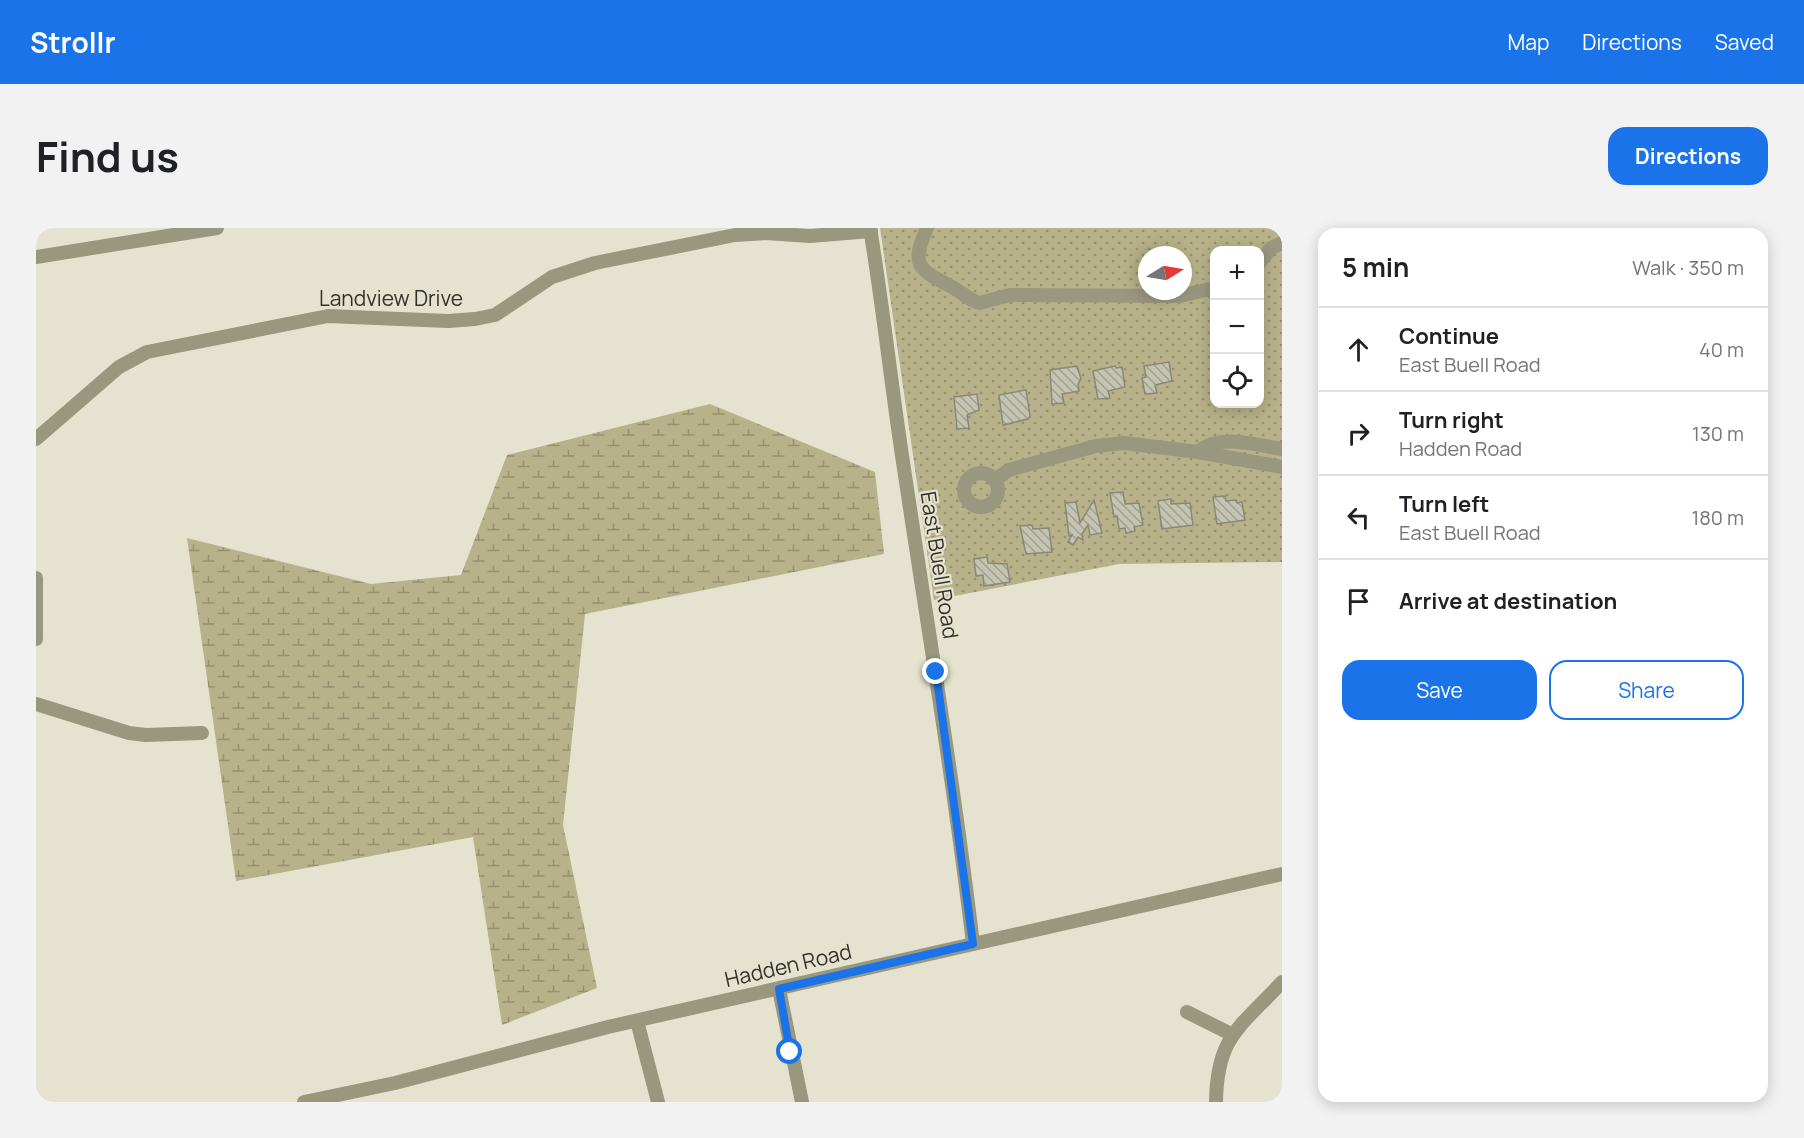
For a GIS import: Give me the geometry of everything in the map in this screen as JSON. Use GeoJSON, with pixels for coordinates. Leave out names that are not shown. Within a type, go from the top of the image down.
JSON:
{"type":"FeatureCollection","features":[{"type":"Feature","properties":{"kind":"street"},"geometry":{"type":"LineString","coordinates":[[36,257],[217,228]]}},
{"type":"Feature","properties":{"kind":"street"},"geometry":{"type":"LineString","coordinates":[[927,228],[918,253],[922,269],[932,278],[979,303],[1010,295],[1180,296],[1210,289]]}},
{"type":"Feature","properties":{"kind":"street","name":"Landview Drive"},"geometry":{"type":"LineString","coordinates":[[36,439],[119,367],[147,352],[328,316],[448,321],[475,319],[495,315],[552,277],[595,263],[735,235],[766,233],[810,236],[870,230]]}},
{"type":"Feature","properties":{"kind":"street","name":"East Buell Road"},"geometry":{"type":"LineString","coordinates":[[870,230],[890,356],[902,461],[947,741],[973,944]]}},
{"type":"Feature","properties":{"kind":"street"},"geometry":{"type":"LineString","coordinates":[[1264,257],[1271,248],[1282,243]]}},
{"type":"Feature","properties":{"kind":"street"},"geometry":{"type":"LineString","coordinates":[[1198,452],[1209,443],[1231,442],[1282,449]]}},
{"type":"Feature","properties":{"kind":"street"},"geometry":{"type":"LineString","coordinates":[[996,479],[1009,470],[1096,446],[1124,443],[1198,452],[1282,467]]}},
{"type":"Feature","properties":{"kind":"street"},"geometry":{"type":"LineString","coordinates":[[36,579],[36,639]]}},
{"type":"Feature","properties":{"kind":"street"},"geometry":{"type":"LineString","coordinates":[[36,704],[129,733],[146,735],[202,733]]}},
{"type":"Feature","properties":{"kind":"street","name":"Hadden Road"},"geometry":{"type":"LineString","coordinates":[[304,1102],[395,1083],[637,1021],[1282,874]]}},
{"type":"Feature","properties":{"kind":"street"},"geometry":{"type":"LineString","coordinates":[[1215,1102],[1216,1073],[1231,1034],[1282,982]]}},
{"type":"Feature","properties":{"kind":"street"},"geometry":{"type":"LineString","coordinates":[[779,989],[802,1102]]}},
{"type":"Feature","properties":{"kind":"street"},"geometry":{"type":"LineString","coordinates":[[1187,1012],[1231,1034]]}},
{"type":"Feature","properties":{"kind":"street"},"geometry":{"type":"LineString","coordinates":[[637,1021],[658,1102]]}},
{"type":"Feature","properties":{"kind":"green space"},"geometry":{"type":"Polygon","coordinates":[[[880,228],[1282,228],[1282,562],[1119,564],[934,600],[880,228]]]}},
{"type":"Feature","properties":{"kind":"green space"},"geometry":{"type":"Polygon","coordinates":[[[710,404],[875,472],[884,554],[585,614],[563,825],[597,988],[502,1025],[473,837],[236,881],[187,538],[371,584],[461,575],[507,455],[710,404]]]}},
{"type":"Feature","properties":{"kind":"building"},"geometry":{"type":"Polygon","coordinates":[[[1169,362],[1172,381],[1155,385],[1157,393],[1145,394],[1142,378],[1146,377],[1144,366],[1169,362]]]}},
{"type":"Feature","properties":{"kind":"building"},"geometry":{"type":"Polygon","coordinates":[[[1077,366],[1081,379],[1078,384],[1079,391],[1062,394],[1064,403],[1052,404],[1050,370],[1077,366]]]}},
{"type":"Feature","properties":{"kind":"building"},"geometry":{"type":"Polygon","coordinates":[[[1115,366],[1116,368],[1122,367],[1125,387],[1108,391],[1110,398],[1098,399],[1093,371],[1115,366]]]}},
{"type":"Feature","properties":{"kind":"building"},"geometry":{"type":"Polygon","coordinates":[[[1026,390],[1030,416],[1028,419],[1003,425],[999,395],[1026,390]]]}},
{"type":"Feature","properties":{"kind":"building"},"geometry":{"type":"Polygon","coordinates":[[[977,394],[979,410],[967,415],[969,428],[957,429],[954,397],[977,394]]]}},
{"type":"Feature","properties":{"kind":"building"},"geometry":{"type":"Polygon","coordinates":[[[1123,492],[1125,504],[1139,503],[1143,525],[1134,527],[1135,531],[1126,533],[1125,528],[1119,529],[1117,516],[1114,517],[1110,493],[1123,492]]]}},
{"type":"Feature","properties":{"kind":"building"},"geometry":{"type":"Polygon","coordinates":[[[1225,496],[1226,501],[1242,502],[1245,520],[1217,524],[1213,497],[1225,496]]]}},
{"type":"Feature","properties":{"kind":"building"},"geometry":{"type":"Polygon","coordinates":[[[1171,499],[1171,504],[1190,503],[1193,525],[1162,529],[1158,501],[1171,499]]]}},
{"type":"Feature","properties":{"kind":"building"},"geometry":{"type":"Polygon","coordinates":[[[1094,500],[1102,533],[1090,535],[1088,525],[1082,534],[1083,540],[1078,537],[1073,545],[1068,542],[1072,535],[1069,536],[1065,503],[1076,502],[1080,523],[1094,500]]]}},
{"type":"Feature","properties":{"kind":"building"},"geometry":{"type":"Polygon","coordinates":[[[1032,525],[1033,529],[1049,528],[1052,552],[1026,554],[1020,526],[1032,525]]]}},
{"type":"Feature","properties":{"kind":"building"},"geometry":{"type":"Polygon","coordinates":[[[987,557],[988,563],[1007,564],[1010,582],[984,586],[983,575],[976,576],[974,559],[987,557]]]}},
{"type":"Feature","properties":{"kind":"route"},"geometry":{"type":"LineString","coordinates":[[790,1052],[779,989],[973,944],[936,672]]}}]}
